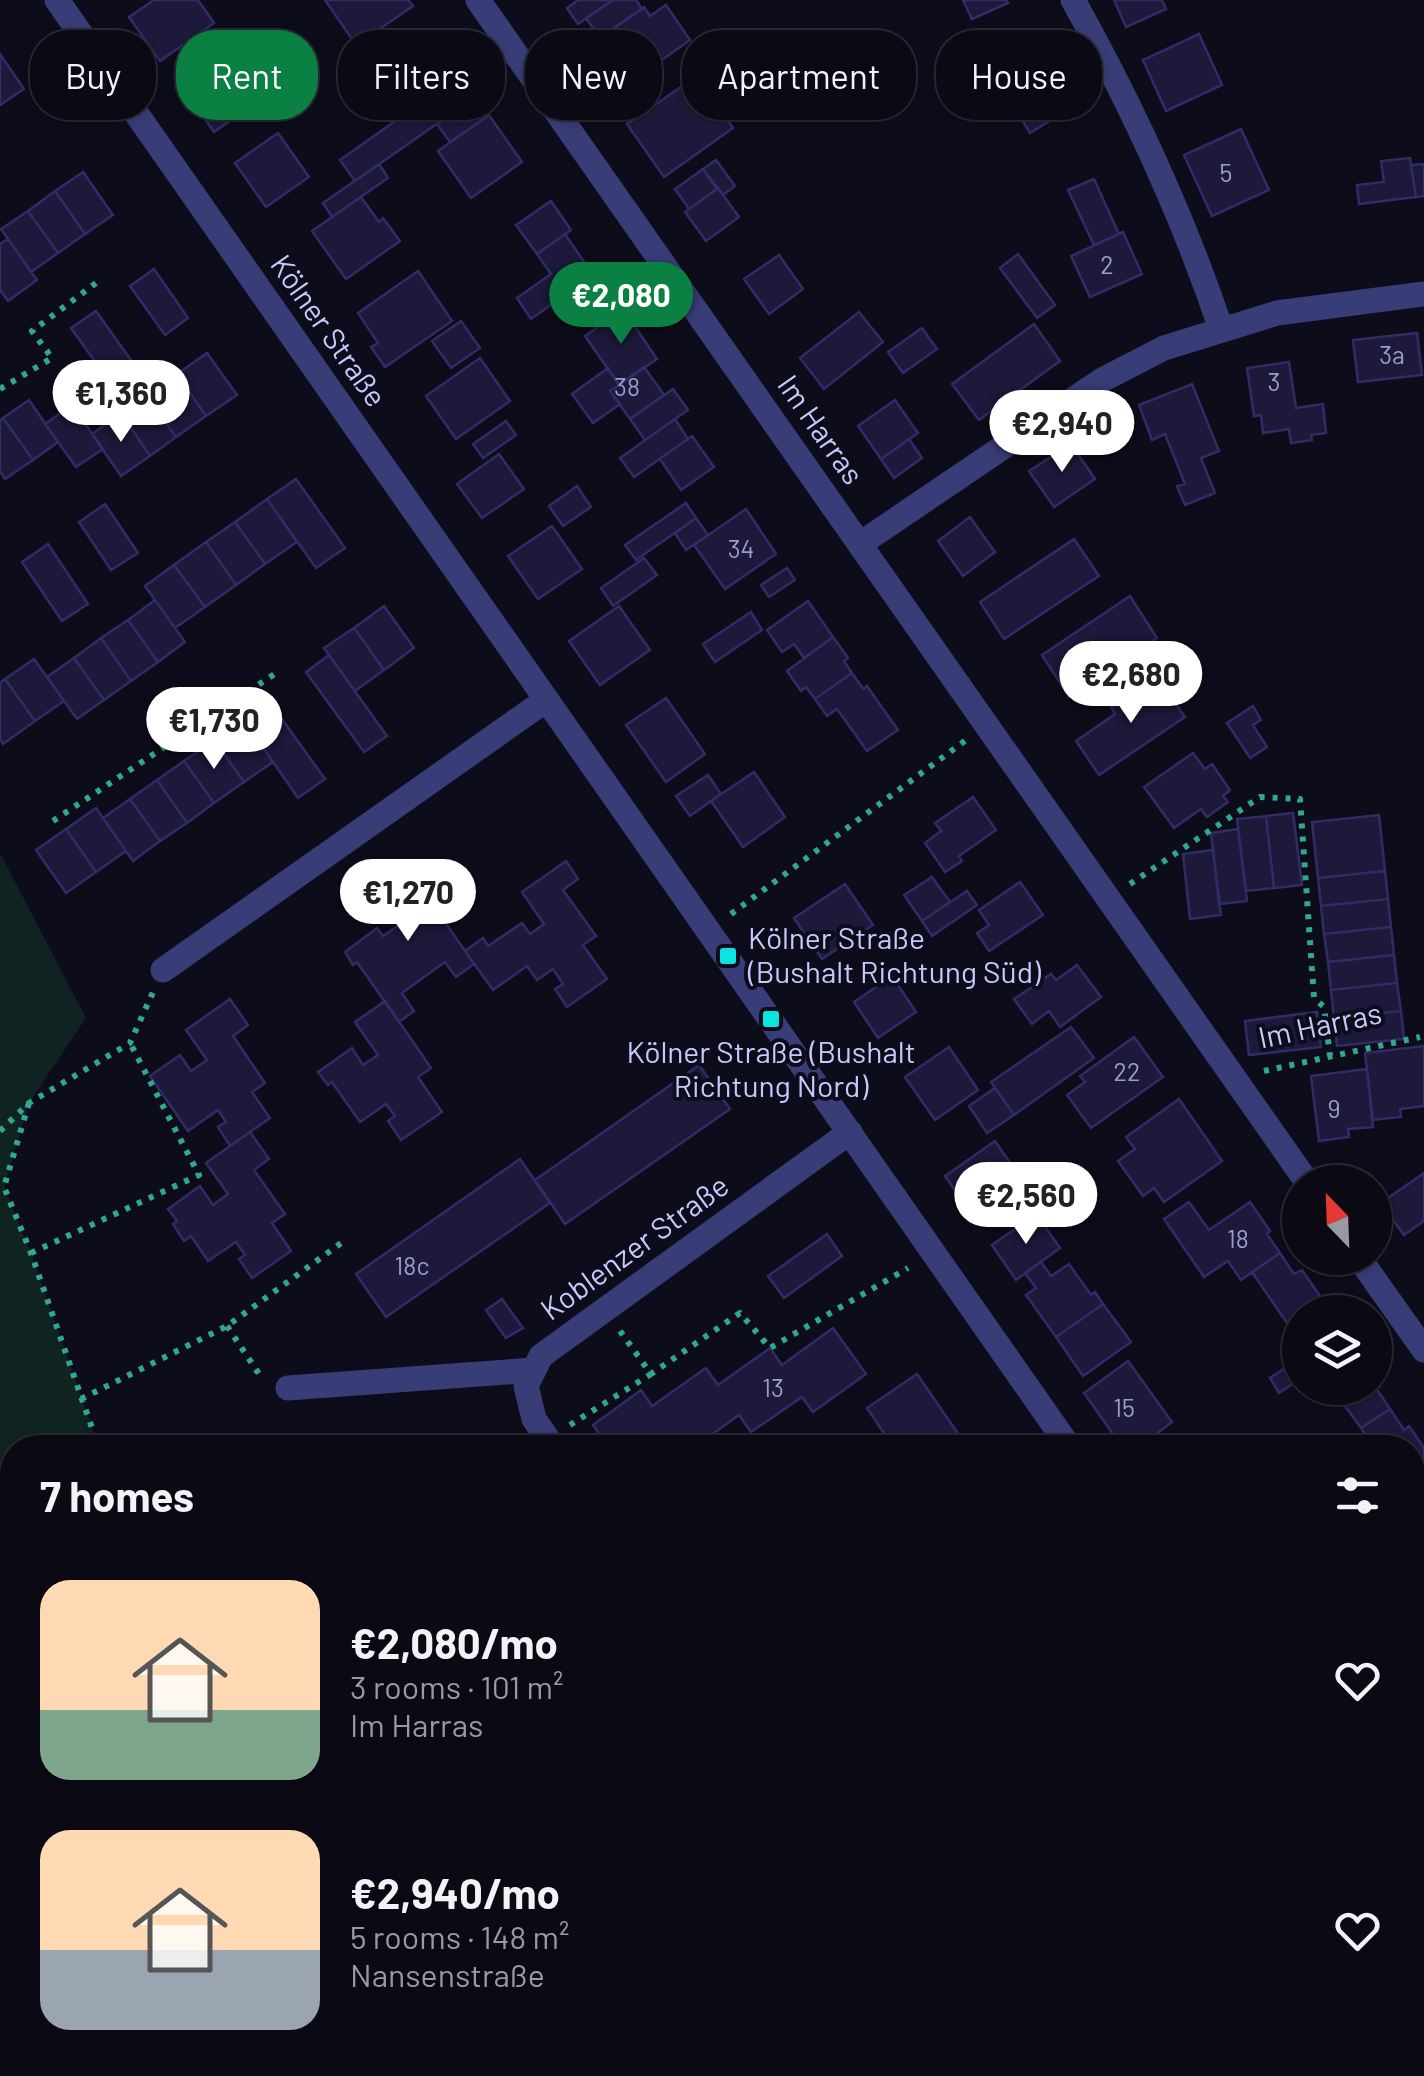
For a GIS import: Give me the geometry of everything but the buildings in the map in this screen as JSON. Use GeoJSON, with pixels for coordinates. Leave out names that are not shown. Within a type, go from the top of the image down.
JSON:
{"type":"FeatureCollection","features":[{"type":"Feature","properties":{"kind":"street","name":"Kölner Straße"},"geometry":{"type":"LineString","coordinates":[[57,0],[1061,1435]]}},
{"type":"Feature","properties":{"kind":"street","name":"Im Harras"},"geometry":{"type":"LineString","coordinates":[[478,0],[1295,1165]]}},
{"type":"Feature","properties":{"kind":"street"},"geometry":{"type":"LineString","coordinates":[[1074,0],[1137,126],[1203,276],[1221,329]]}},
{"type":"Feature","properties":{"kind":"street"},"geometry":{"type":"LineString","coordinates":[[860,544],[1102,380],[1164,348],[1277,314],[1424,294]]}},
{"type":"Feature","properties":{"kind":"street"},"geometry":{"type":"LineString","coordinates":[[163,970],[546,700]]}},
{"type":"Feature","properties":{"kind":"street","name":"Koblenzer Straße"},"geometry":{"type":"LineString","coordinates":[[534,1370],[541,1356],[850,1132]]}},
{"type":"Feature","properties":{"kind":"street"},"geometry":{"type":"LineString","coordinates":[[1372,1275],[1424,1350]]}},
{"type":"Feature","properties":{"kind":"street"},"geometry":{"type":"LineString","coordinates":[[288,1388],[534,1370]]}},
{"type":"Feature","properties":{"kind":"street"},"geometry":{"type":"LineString","coordinates":[[534,1370],[526,1386],[534,1419],[545,1435]]}},
{"type":"Feature","properties":{"kind":"path"},"geometry":{"type":"LineString","coordinates":[[0,388],[52,358],[32,331],[100,280]]}},
{"type":"Feature","properties":{"kind":"path"},"geometry":{"type":"LineString","coordinates":[[53,821],[279,672]]}},
{"type":"Feature","properties":{"kind":"path"},"geometry":{"type":"LineString","coordinates":[[710,930],[987,724]]}},
{"type":"Feature","properties":{"kind":"path","name":"Im Harras"},"geometry":{"type":"LineString","coordinates":[[1108,898],[1260,796],[1300,799],[1314,998],[1324,1006],[1330,1056]]}},
{"type":"Feature","properties":{"kind":"path"},"geometry":{"type":"LineString","coordinates":[[0,1131],[29,1103],[130,1043],[163,970]]}},
{"type":"Feature","properties":{"kind":"path","name":"Im Harras"},"geometry":{"type":"LineString","coordinates":[[1234,1078],[1420,1037]]}},
{"type":"Feature","properties":{"kind":"path"},"geometry":{"type":"LineString","coordinates":[[31,1253],[199,1175],[130,1043]]}},
{"type":"Feature","properties":{"kind":"path"},"geometry":{"type":"LineString","coordinates":[[29,1103],[4,1187],[94,1435]]}},
{"type":"Feature","properties":{"kind":"path"},"geometry":{"type":"LineString","coordinates":[[81,1399],[227,1326],[344,1241]]}},
{"type":"Feature","properties":{"kind":"path"},"geometry":{"type":"LineString","coordinates":[[562,1435],[740,1313],[770,1348],[935,1252]]}},
{"type":"Feature","properties":{"kind":"path"},"geometry":{"type":"LineString","coordinates":[[606,1309],[651,1374]]}},
{"type":"Feature","properties":{"kind":"path"},"geometry":{"type":"LineString","coordinates":[[227,1326],[271,1392],[288,1388]]}},
{"type":"Feature","properties":{"kind":"green space"},"geometry":{"type":"Polygon","coordinates":[[[0,853],[86,1018],[29,1103],[4,1187],[95,1435],[0,1435],[0,853]]]}},
{"type":"Feature","properties":{"kind":"place","name":"Kölner Straße (Bushalt Richtung Süd)"},"geometry":{"type":"Point","coordinates":[728,956]}},
{"type":"Feature","properties":{"kind":"place","name":"Kölner Straße (Bushalt Richtung Nord)"},"geometry":{"type":"Point","coordinates":[771,1019]}}]}
